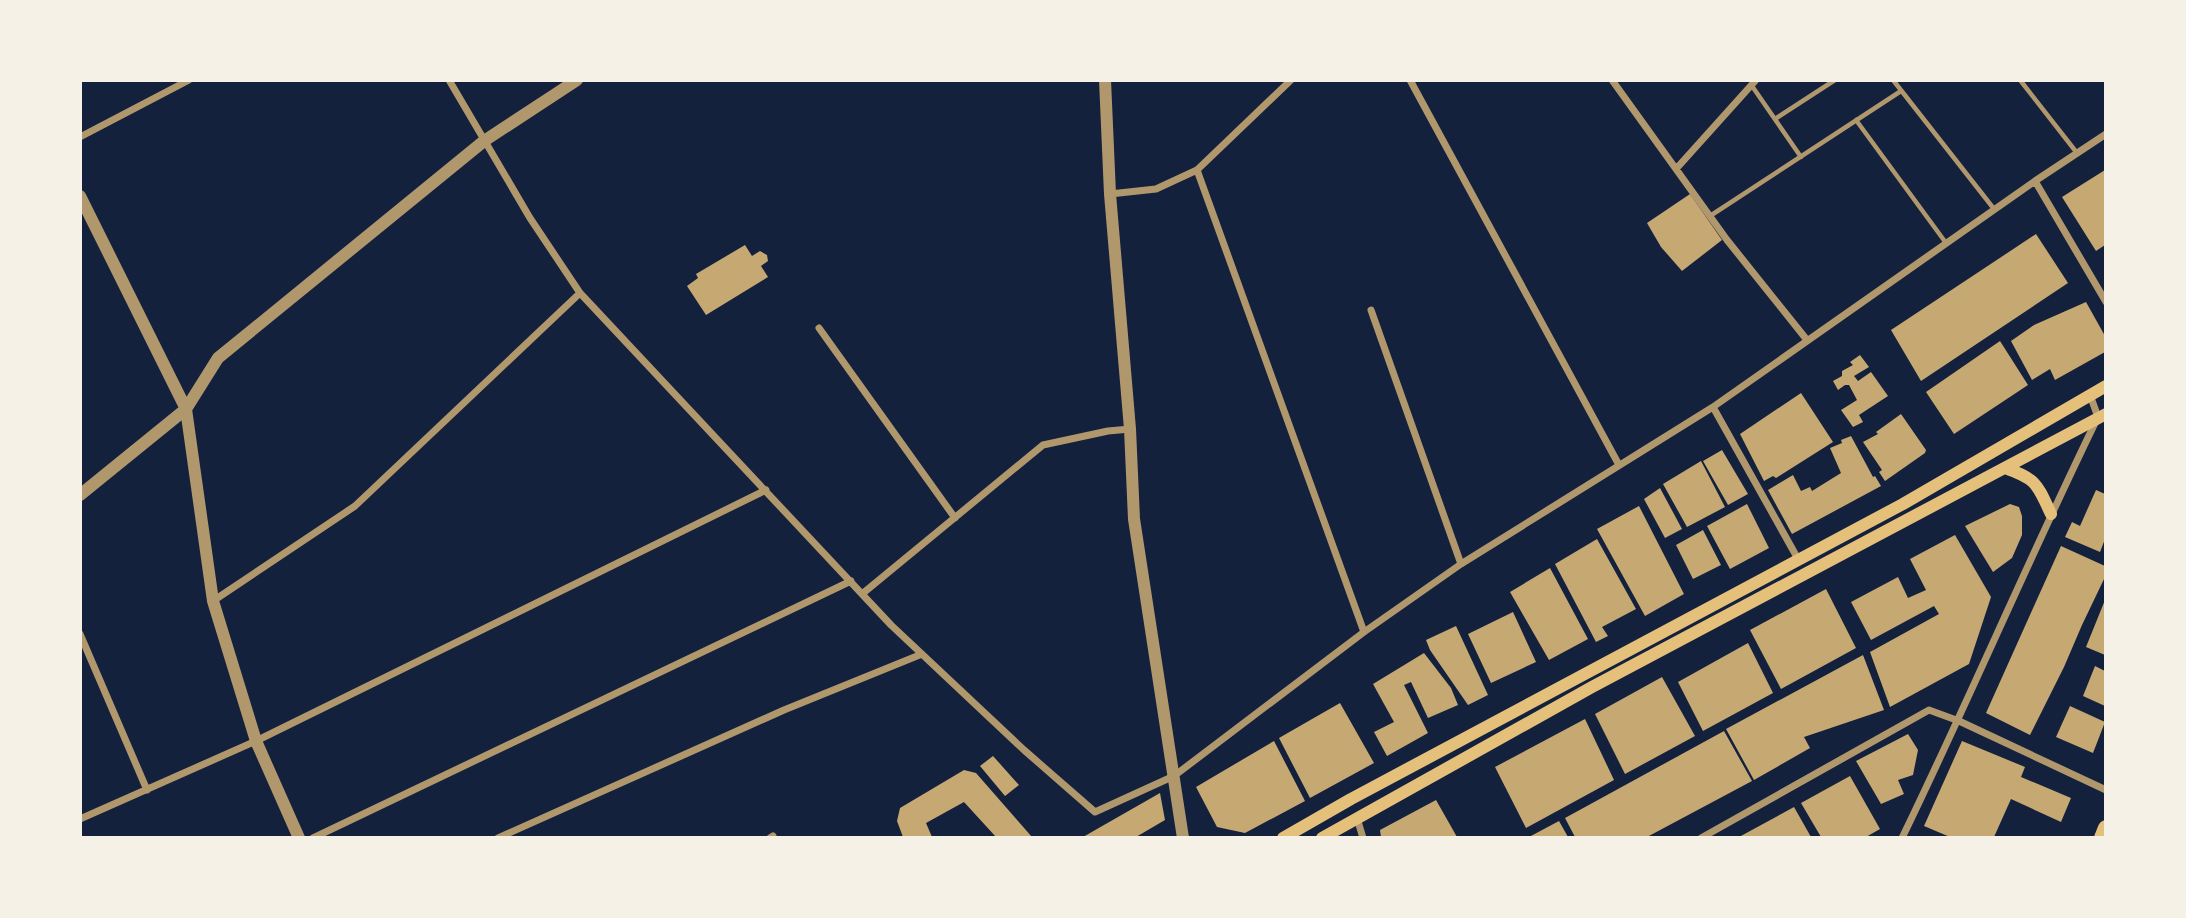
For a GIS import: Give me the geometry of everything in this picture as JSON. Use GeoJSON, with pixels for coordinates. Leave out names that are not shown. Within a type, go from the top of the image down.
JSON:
{"type":"FeatureCollection","features":[{"type":"Feature","properties":{"kind":"highway"},"geometry":{"type":"LineString","coordinates":[[2102,838],[2105,828]]}},
{"type":"Feature","properties":{"kind":"main road"},"geometry":{"type":"LineString","coordinates":[[1283,838],[1903,504],[2105,386]]}},
{"type":"Feature","properties":{"kind":"main road"},"geometry":{"type":"LineString","coordinates":[[1322,838],[1592,687],[2102,415]]}},
{"type":"Feature","properties":{"kind":"main road"},"geometry":{"type":"LineString","coordinates":[[2005,467],[2035,481],[2051,514]]}},
{"type":"Feature","properties":{"kind":"street"},"geometry":{"type":"LineString","coordinates":[[80,137],[189,80]]}},
{"type":"Feature","properties":{"kind":"street"},"geometry":{"type":"LineString","coordinates":[[449,80],[484,141],[580,293],[862,594],[1024,750],[1095,812],[1174,776],[1364,632],[1461,564],[1713,407],[2105,134]]}},
{"type":"Feature","properties":{"kind":"street"},"geometry":{"type":"LineString","coordinates":[[80,495],[186,409],[218,358],[484,141],[578,80]]}},
{"type":"Feature","properties":{"kind":"street"},"geometry":{"type":"LineString","coordinates":[[1105,80],[1110,194],[1130,429],[1134,519],[1183,838]]}},
{"type":"Feature","properties":{"kind":"street"},"geometry":{"type":"LineString","coordinates":[[1110,194],[1156,189],[1197,170],[1290,80]]}},
{"type":"Feature","properties":{"kind":"street"},"geometry":{"type":"LineString","coordinates":[[1410,80],[1619,465]]}},
{"type":"Feature","properties":{"kind":"street"},"geometry":{"type":"LineString","coordinates":[[1612,80],[1710,216],[1807,340]]}},
{"type":"Feature","properties":{"kind":"street"},"geometry":{"type":"LineString","coordinates":[[1676,169],[1754,83]]}},
{"type":"Feature","properties":{"kind":"street"},"geometry":{"type":"LineString","coordinates":[[1197,170],[1364,632]]}},
{"type":"Feature","properties":{"kind":"street"},"geometry":{"type":"LineString","coordinates":[[2035,181],[2105,302]]}},
{"type":"Feature","properties":{"kind":"street"},"geometry":{"type":"LineString","coordinates":[[81,197],[186,409],[213,601],[256,741],[299,838]]}},
{"type":"Feature","properties":{"kind":"street"},"geometry":{"type":"LineString","coordinates":[[213,601],[355,506],[580,293]]}},
{"type":"Feature","properties":{"kind":"street"},"geometry":{"type":"LineString","coordinates":[[1371,310],[1461,564]]}},
{"type":"Feature","properties":{"kind":"street"},"geometry":{"type":"LineString","coordinates":[[819,328],[955,518]]}},
{"type":"Feature","properties":{"kind":"street"},"geometry":{"type":"LineString","coordinates":[[1902,838],[1959,721],[2051,514],[2102,415],[2090,395]]}},
{"type":"Feature","properties":{"kind":"street"},"geometry":{"type":"LineString","coordinates":[[1713,407],[1798,559]]}},
{"type":"Feature","properties":{"kind":"street"},"geometry":{"type":"LineString","coordinates":[[862,594],[1043,445],[1130,429]]}},
{"type":"Feature","properties":{"kind":"street"},"geometry":{"type":"LineString","coordinates":[[80,819],[256,741],[766,490]]}},
{"type":"Feature","properties":{"kind":"street"},"geometry":{"type":"LineString","coordinates":[[313,838],[851,581]]}},
{"type":"Feature","properties":{"kind":"street"},"geometry":{"type":"LineString","coordinates":[[80,635],[147,790]]}},
{"type":"Feature","properties":{"kind":"street"},"geometry":{"type":"LineString","coordinates":[[498,838],[784,710],[922,654]]}},
{"type":"Feature","properties":{"kind":"street"},"geometry":{"type":"LineString","coordinates":[[1701,838],[1929,710],[1959,721],[2105,790]]}},
{"type":"Feature","properties":{"kind":"street"},"geometry":{"type":"LineString","coordinates":[[1357,818],[1363,838]]}},
{"type":"Feature","properties":{"kind":"lane"},"geometry":{"type":"LineString","coordinates":[[1775,119],[1835,80]]}},
{"type":"Feature","properties":{"kind":"lane"},"geometry":{"type":"LineString","coordinates":[[1893,80],[1994,209]]}},
{"type":"Feature","properties":{"kind":"lane"},"geometry":{"type":"LineString","coordinates":[[2020,80],[2077,153]]}},
{"type":"Feature","properties":{"kind":"lane"},"geometry":{"type":"LineString","coordinates":[[1754,83],[1801,157]]}},
{"type":"Feature","properties":{"kind":"lane"},"geometry":{"type":"LineString","coordinates":[[1710,216],[1901,91]]}},
{"type":"Feature","properties":{"kind":"lane"},"geometry":{"type":"LineString","coordinates":[[1856,120],[1946,243]]}},
{"type":"Feature","properties":{"kind":"building"},"geometry":{"type":"Polygon","coordinates":[[[2105,170],[2105,245],[2096,251],[2062,197],[2105,170]]]}},
{"type":"Feature","properties":{"kind":"building"},"geometry":{"type":"Polygon","coordinates":[[[1690,194],[1722,240],[1682,271],[1661,247],[1647,223],[1690,194]]]}},
{"type":"Feature","properties":{"kind":"building"},"geometry":{"type":"Polygon","coordinates":[[[2036,234],[2068,283],[1921,381],[1891,330],[2036,234]]]}},
{"type":"Feature","properties":{"kind":"building"},"geometry":{"type":"Polygon","coordinates":[[[745,245],[752,256],[760,251],[767,255],[768,261],[761,266],[768,277],[706,315],[687,286],[698,278],[696,274],[745,245]]]}},
{"type":"Feature","properties":{"kind":"building"},"geometry":{"type":"Polygon","coordinates":[[[2086,302],[2105,336],[2105,352],[2055,380],[2050,369],[2032,380],[2011,341],[2034,325],[2086,302]]]}},
{"type":"Feature","properties":{"kind":"building"},"geometry":{"type":"Polygon","coordinates":[[[2000,341],[2028,385],[1954,434],[1926,392],[2000,341]]]}},
{"type":"Feature","properties":{"kind":"building"},"geometry":{"type":"Polygon","coordinates":[[[1860,355],[1869,367],[1854,376],[1858,381],[1871,372],[1888,396],[1859,415],[1863,422],[1853,427],[1841,410],[1857,400],[1849,385],[1838,390],[1833,381],[1842,376],[1842,371],[1853,365],[1850,362],[1860,355]]]}},
{"type":"Feature","properties":{"kind":"building"},"geometry":{"type":"Polygon","coordinates":[[[1801,393],[1833,442],[1776,478],[1773,476],[1764,481],[1740,434],[1801,393]]]}},
{"type":"Feature","properties":{"kind":"building"},"geometry":{"type":"Polygon","coordinates":[[[1901,414],[1926,450],[1885,481],[1879,472],[1882,470],[1863,442],[1878,434],[1876,432],[1901,414]]]}},
{"type":"Feature","properties":{"kind":"building"},"geometry":{"type":"Polygon","coordinates":[[[1851,436],[1873,477],[1875,476],[1881,486],[1792,534],[1768,490],[1793,475],[1801,491],[1810,487],[1812,491],[1841,473],[1830,448],[1851,436]]]}},
{"type":"Feature","properties":{"kind":"building"},"geometry":{"type":"Polygon","coordinates":[[[1722,450],[1748,494],[1728,505],[1703,461],[1722,450]]]}},
{"type":"Feature","properties":{"kind":"building"},"geometry":{"type":"Polygon","coordinates":[[[1701,461],[1725,507],[1687,527],[1663,484],[1701,461]]]}},
{"type":"Feature","properties":{"kind":"building"},"geometry":{"type":"Polygon","coordinates":[[[1660,488],[1682,529],[1665,538],[1644,499],[1660,488]]]}},
{"type":"Feature","properties":{"kind":"building"},"geometry":{"type":"Polygon","coordinates":[[[2096,490],[2105,494],[2105,539],[2100,552],[2065,537],[2072,522],[2080,526],[2096,490]]]}},
{"type":"Feature","properties":{"kind":"building"},"geometry":{"type":"Polygon","coordinates":[[[1747,504],[1769,548],[1730,569],[1707,526],[1747,504]]]}},
{"type":"Feature","properties":{"kind":"building"},"geometry":{"type":"Polygon","coordinates":[[[2010,504],[2019,507],[2022,535],[2012,558],[1993,572],[1965,526],[2010,504]]]}},
{"type":"Feature","properties":{"kind":"building"},"geometry":{"type":"Polygon","coordinates":[[[1639,506],[1684,594],[1645,616],[1597,529],[1639,506]]]}},
{"type":"Feature","properties":{"kind":"building"},"geometry":{"type":"Polygon","coordinates":[[[1703,530],[1721,565],[1693,579],[1676,545],[1703,530]]]}},
{"type":"Feature","properties":{"kind":"building"},"geometry":{"type":"Polygon","coordinates":[[[1955,535],[1991,597],[1969,664],[1890,707],[1870,652],[1939,614],[1934,606],[1871,640],[1851,602],[1898,577],[1908,598],[1926,590],[1910,559],[1955,535]]]}},
{"type":"Feature","properties":{"kind":"building"},"geometry":{"type":"Polygon","coordinates":[[[1597,539],[1636,609],[1602,627],[1608,636],[1596,642],[1555,564],[1597,539]]]}},
{"type":"Feature","properties":{"kind":"building"},"geometry":{"type":"Polygon","coordinates":[[[2061,546],[2105,566],[2105,577],[2030,735],[1986,713],[2061,546]]]}},
{"type":"Feature","properties":{"kind":"building"},"geometry":{"type":"Polygon","coordinates":[[[1550,568],[1588,639],[1549,660],[1510,592],[1550,568]]]}},
{"type":"Feature","properties":{"kind":"building"},"geometry":{"type":"Polygon","coordinates":[[[1826,589],[1856,648],[1781,689],[1750,630],[1826,589]]]}},
{"type":"Feature","properties":{"kind":"building"},"geometry":{"type":"Polygon","coordinates":[[[2105,600],[2105,655],[2086,647],[2105,600]]]}},
{"type":"Feature","properties":{"kind":"building"},"geometry":{"type":"Polygon","coordinates":[[[1513,612],[1536,662],[1491,683],[1468,634],[1513,612]]]}},
{"type":"Feature","properties":{"kind":"building"},"geometry":{"type":"Polygon","coordinates":[[[1456,626],[1488,695],[1468,705],[1426,640],[1456,626]]]}},
{"type":"Feature","properties":{"kind":"building"},"geometry":{"type":"Polygon","coordinates":[[[1748,643],[1773,693],[1703,731],[1678,682],[1748,643]]]}},
{"type":"Feature","properties":{"kind":"building"},"geometry":{"type":"Polygon","coordinates":[[[1424,653],[1451,688],[1458,705],[1428,718],[1411,682],[1404,685],[1428,733],[1387,756],[1374,732],[1394,722],[1373,684],[1424,653]]]}},
{"type":"Feature","properties":{"kind":"building"},"geometry":{"type":"Polygon","coordinates":[[[1863,655],[1884,710],[1804,737],[1810,748],[1754,780],[1726,729],[1863,655]]]}},
{"type":"Feature","properties":{"kind":"building"},"geometry":{"type":"Polygon","coordinates":[[[2095,666],[2105,671],[2105,706],[2083,696],[2095,666]]]}},
{"type":"Feature","properties":{"kind":"building"},"geometry":{"type":"Polygon","coordinates":[[[1662,677],[1695,736],[1625,774],[1595,714],[1662,677]]]}},
{"type":"Feature","properties":{"kind":"building"},"geometry":{"type":"Polygon","coordinates":[[[1340,703],[1374,763],[1310,798],[1279,738],[1340,703]]]}},
{"type":"Feature","properties":{"kind":"building"},"geometry":{"type":"Polygon","coordinates":[[[2070,706],[2105,722],[2093,753],[2056,737],[2070,706]]]}},
{"type":"Feature","properties":{"kind":"building"},"geometry":{"type":"Polygon","coordinates":[[[1585,719],[1614,780],[1526,828],[1495,767],[1585,719]]]}},
{"type":"Feature","properties":{"kind":"building"},"geometry":{"type":"Polygon","coordinates":[[[1724,731],[1752,781],[1647,837],[1575,837],[1565,818],[1724,731]]]}},
{"type":"Feature","properties":{"kind":"building"},"geometry":{"type":"Polygon","coordinates":[[[1908,734],[1918,750],[1913,775],[1898,780],[1904,794],[1881,804],[1856,761],[1908,734]]]}},
{"type":"Feature","properties":{"kind":"building"},"geometry":{"type":"Polygon","coordinates":[[[1274,741],[1305,801],[1245,833],[1217,827],[1196,787],[1274,741]]]}},
{"type":"Feature","properties":{"kind":"building"},"geometry":{"type":"Polygon","coordinates":[[[1962,741],[2025,767],[2021,777],[2071,798],[2061,822],[2011,799],[1994,837],[1950,837],[1924,826],[1962,741]]]}},
{"type":"Feature","properties":{"kind":"building"},"geometry":{"type":"Polygon","coordinates":[[[993,756],[1019,785],[1005,796],[980,766],[993,756]]]}},
{"type":"Feature","properties":{"kind":"building"},"geometry":{"type":"Polygon","coordinates":[[[964,770],[976,773],[1032,837],[996,837],[964,802],[926,823],[932,837],[903,837],[897,821],[900,808],[964,770]]]}},
{"type":"Feature","properties":{"kind":"building"},"geometry":{"type":"Polygon","coordinates":[[[1850,776],[1880,829],[1866,837],[1821,837],[1801,803],[1850,776]]]}},
{"type":"Feature","properties":{"kind":"building"},"geometry":{"type":"Polygon","coordinates":[[[1160,793],[1165,820],[1136,837],[1083,837],[1160,793]]]}},
{"type":"Feature","properties":{"kind":"building"},"geometry":{"type":"Polygon","coordinates":[[[1436,800],[1457,837],[1381,837],[1380,830],[1436,800]]]}},
{"type":"Feature","properties":{"kind":"building"},"geometry":{"type":"Polygon","coordinates":[[[1794,807],[1811,837],[1739,837],[1794,807]]]}},
{"type":"Feature","properties":{"kind":"building"},"geometry":{"type":"Polygon","coordinates":[[[1559,821],[1568,837],[1529,837],[1559,821]]]}}]}
